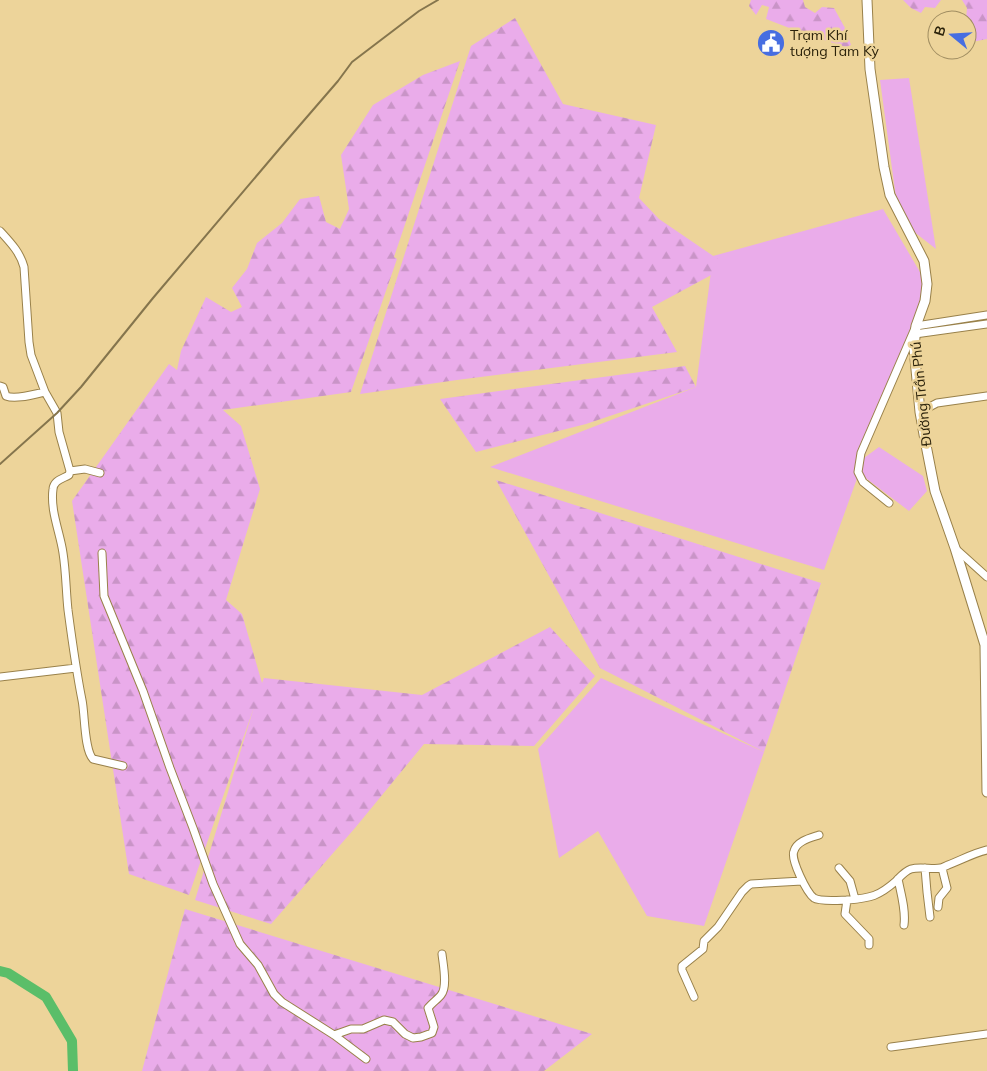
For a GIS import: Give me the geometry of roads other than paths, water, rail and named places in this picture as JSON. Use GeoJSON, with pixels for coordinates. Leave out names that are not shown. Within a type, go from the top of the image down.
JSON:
{"type":"FeatureCollection","features":[{"type":"Feature","properties":{"kind":"main road","name":"Đường Trần Phú"},"geometry":{"type":"LineString","coordinates":[[867,0],[870,69],[884,167],[890,195],[924,261],[926,271],[925,301],[916,330],[914,348],[920,412],[935,491],[985,645],[987,792]]}},
{"type":"Feature","properties":{"kind":"street"},"geometry":{"type":"LineString","coordinates":[[0,231],[16,249],[24,266],[31,354],[46,392],[57,413],[59,432],[70,471],[69,475],[56,482],[53,490],[54,513],[63,551],[68,610],[87,742],[91,758],[124,766]]}},
{"type":"Feature","properties":{"kind":"street"},"geometry":{"type":"LineString","coordinates":[[916,330],[987,315]]}},
{"type":"Feature","properties":{"kind":"street"},"geometry":{"type":"LineString","coordinates":[[916,330],[987,324]]}},
{"type":"Feature","properties":{"kind":"street"},"geometry":{"type":"LineString","coordinates":[[889,503],[864,482],[858,472],[861,453],[916,330]]}},
{"type":"Feature","properties":{"kind":"street"},"geometry":{"type":"LineString","coordinates":[[0,386],[3,388],[6,396],[11,398],[46,392]]}},
{"type":"Feature","properties":{"kind":"street"},"geometry":{"type":"LineString","coordinates":[[920,412],[937,403],[987,396]]}},
{"type":"Feature","properties":{"kind":"street"},"geometry":{"type":"LineString","coordinates":[[70,471],[85,469],[100,473]]}},
{"type":"Feature","properties":{"kind":"street"},"geometry":{"type":"LineString","coordinates":[[955,548],[987,577]]}},
{"type":"Feature","properties":{"kind":"street"},"geometry":{"type":"LineString","coordinates":[[102,553],[104,596],[143,691],[213,884],[240,944],[258,965],[277,998],[334,1035],[366,1059]]}},
{"type":"Feature","properties":{"kind":"street"},"geometry":{"type":"LineString","coordinates":[[0,677],[76,668]]}},
{"type":"Feature","properties":{"kind":"street"},"geometry":{"type":"LineString","coordinates":[[819,835],[800,844],[793,852],[793,858],[802,881],[816,899],[821,900],[868,898],[878,894],[908,870],[942,868],[976,852],[987,850]]}},
{"type":"Feature","properties":{"kind":"street"},"geometry":{"type":"LineString","coordinates":[[839,868],[850,881],[855,899]]}},
{"type":"Feature","properties":{"kind":"street"},"geometry":{"type":"LineString","coordinates":[[925,868],[930,917]]}},
{"type":"Feature","properties":{"kind":"street"},"geometry":{"type":"LineString","coordinates":[[938,907],[939,898],[947,888],[942,868]]}},
{"type":"Feature","properties":{"kind":"street"},"geometry":{"type":"LineString","coordinates":[[898,879],[904,906],[904,925]]}},
{"type":"Feature","properties":{"kind":"street"},"geometry":{"type":"LineString","coordinates":[[694,997],[682,966],[703,949],[704,941],[718,927],[744,890],[751,884],[802,881]]}},
{"type":"Feature","properties":{"kind":"street"},"geometry":{"type":"LineString","coordinates":[[847,900],[845,914],[869,939],[869,945]]}},
{"type":"Feature","properties":{"kind":"street"},"geometry":{"type":"LineString","coordinates":[[334,1035],[350,1030],[363,1029],[384,1020],[393,1022],[405,1034],[414,1038],[421,1038],[432,1033],[434,1027],[428,1008],[441,995],[444,989],[442,954]]}},
{"type":"Feature","properties":{"kind":"street"},"geometry":{"type":"LineString","coordinates":[[890,1048],[987,1034]]}},
{"type":"Feature","properties":{"kind":"waterway"},"geometry":{"type":"LineString","coordinates":[[0,971],[8,973],[46,997],[72,1041],[73,1071]]}},
{"type":"Feature","properties":{"kind":"railway"},"geometry":{"type":"LineString","coordinates":[[0,464],[57,413],[81,387],[153,298],[338,81],[352,62],[419,11],[438,0]]}},
{"type":"Feature","properties":{"kind":"place","name":"Trạm Khí tượng Tam Kỳ"},"geometry":{"type":"Point","coordinates":[771,43]}}]}
